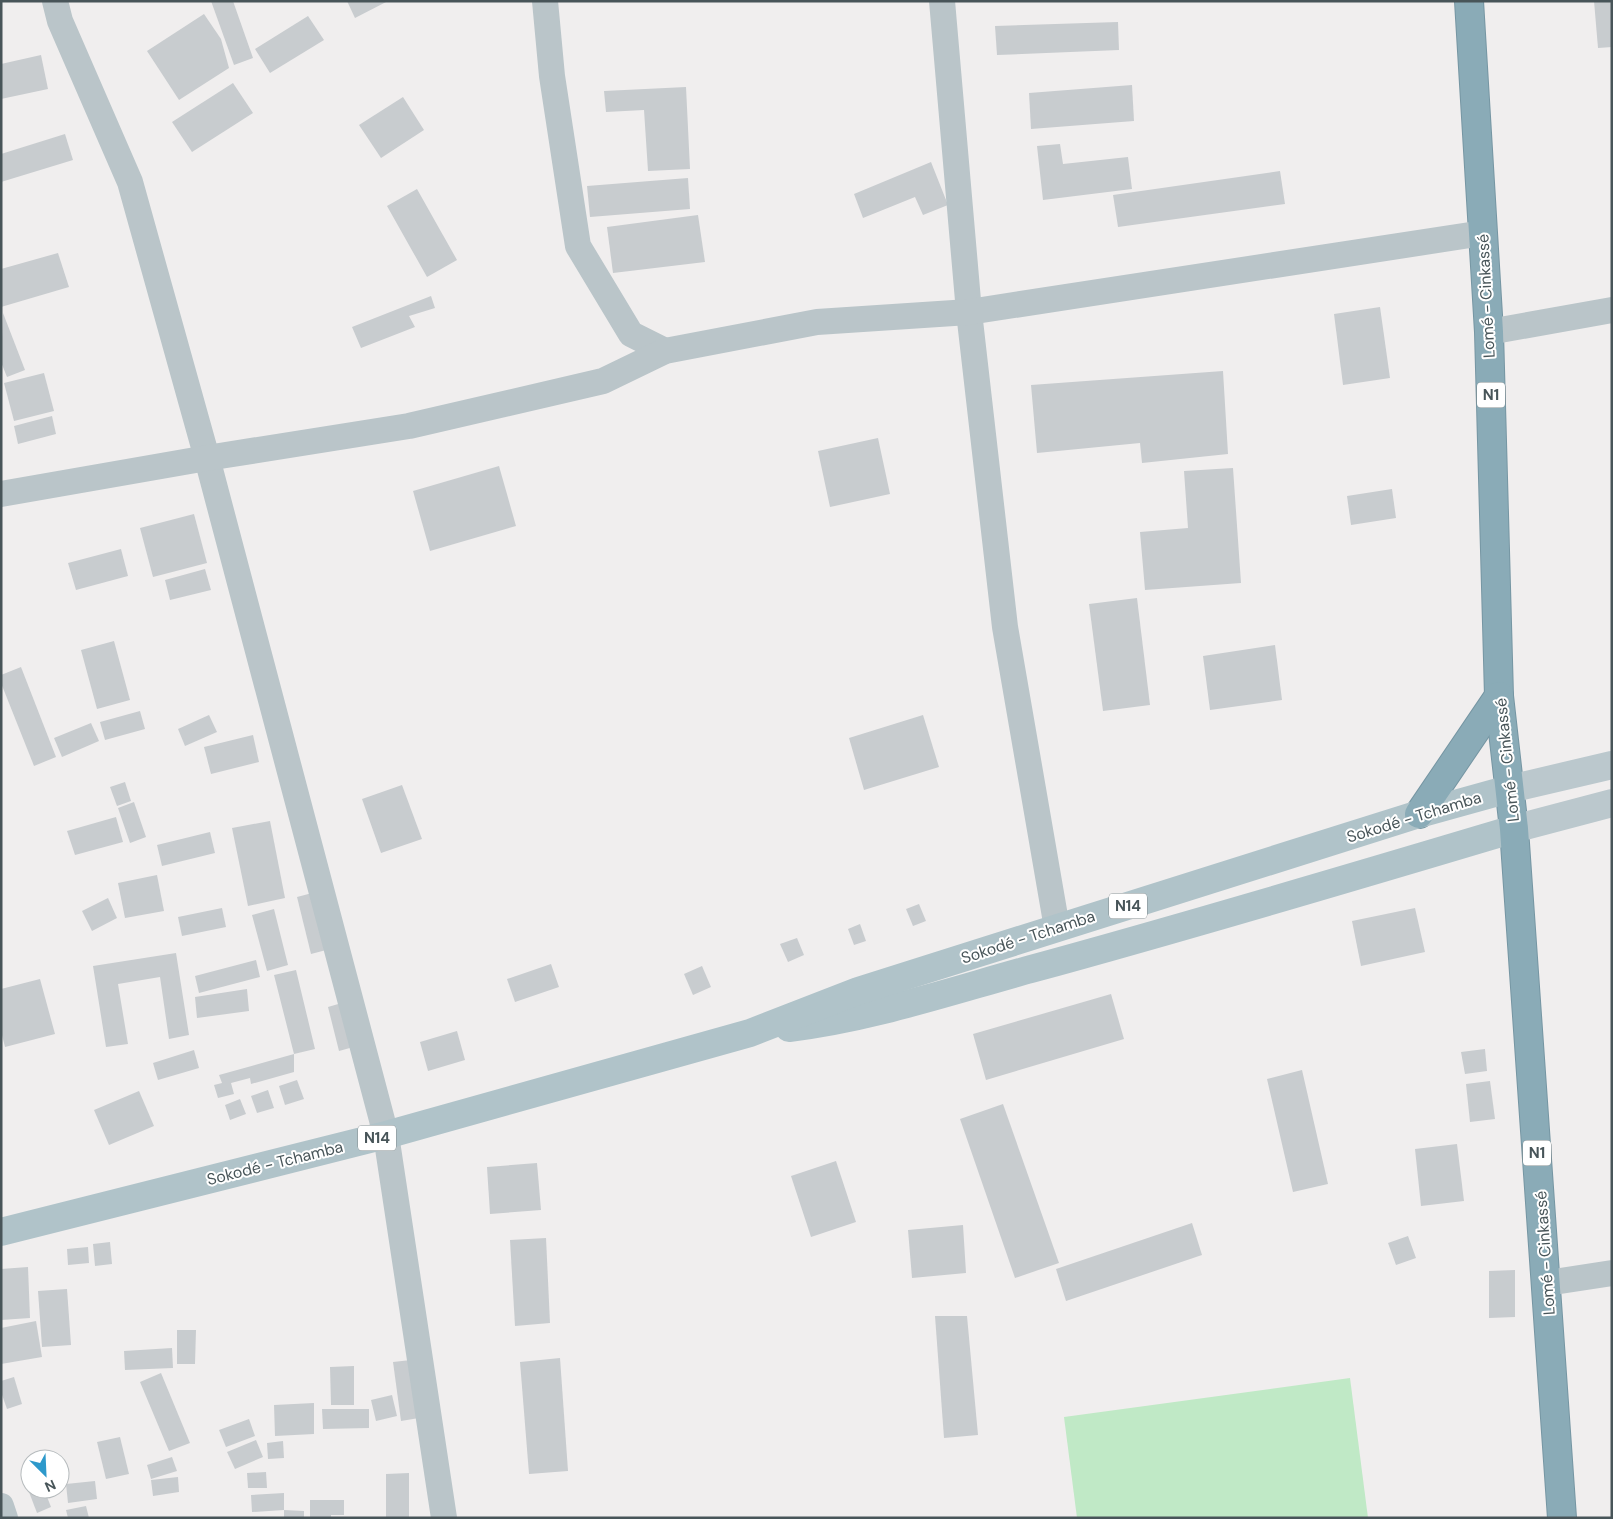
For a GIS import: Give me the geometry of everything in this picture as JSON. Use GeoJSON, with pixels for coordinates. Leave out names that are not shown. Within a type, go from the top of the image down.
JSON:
{"type":"FeatureCollection","features":[{"type":"Feature","properties":{"kind":"highway","name":"Lomé - Cinkassé"},"geometry":{"type":"LineString","coordinates":[[1469,1],[1489,332],[1499,696],[1514,829],[1562,1518]]}},
{"type":"Feature","properties":{"kind":"highway"},"geometry":{"type":"LineString","coordinates":[[1420,814],[1499,696]]}},
{"type":"Feature","properties":{"kind":"main road"},"geometry":{"type":"LineString","coordinates":[[1509,789],[1612,765]]}},
{"type":"Feature","properties":{"kind":"main road","name":"Sokodé - Tchamba"},"geometry":{"type":"LineString","coordinates":[[1,1232],[386,1135],[750,1033],[858,992],[1057,928],[1420,814],[1509,789]]}},
{"type":"Feature","properties":{"kind":"main road"},"geometry":{"type":"LineString","coordinates":[[1514,829],[1612,803]]}},
{"type":"Feature","properties":{"kind":"main road","name":"Sokodé - Tchamba"},"geometry":{"type":"LineString","coordinates":[[750,1033],[820,1024],[865,1014],[1233,913],[1514,829]]}},
{"type":"Feature","properties":{"kind":"street"},"geometry":{"type":"LineString","coordinates":[[54,1],[60,21],[130,182],[207,458],[386,1135],[444,1518]]}},
{"type":"Feature","properties":{"kind":"street"},"geometry":{"type":"LineString","coordinates":[[545,1],[552,76],[578,246],[631,334],[666,351]]}},
{"type":"Feature","properties":{"kind":"street"},"geometry":{"type":"LineString","coordinates":[[942,1],[969,312],[1005,627],[1057,928]]}},
{"type":"Feature","properties":{"kind":"street"},"geometry":{"type":"LineString","coordinates":[[1,494],[207,458],[409,426],[603,381],[666,351],[817,322],[969,312],[1483,233]]}},
{"type":"Feature","properties":{"kind":"street"},"geometry":{"type":"LineString","coordinates":[[1489,332],[1612,310]]}},
{"type":"Feature","properties":{"kind":"street"},"geometry":{"type":"LineString","coordinates":[[1547,1283],[1612,1273]]}},
{"type":"Feature","properties":{"kind":"street"},"geometry":{"type":"LineString","coordinates":[[1,1506],[5,1518]]}},
{"type":"Feature","properties":{"kind":"green space"},"geometry":{"type":"Polygon","coordinates":[[[1350,1378],[1368,1518],[1077,1518],[1064,1417],[1350,1378]]]}},
{"type":"Feature","properties":{"kind":"building"},"geometry":{"type":"Polygon","coordinates":[[[211,1],[233,1],[253,58],[234,65],[211,1]]]}},
{"type":"Feature","properties":{"kind":"building"},"geometry":{"type":"Polygon","coordinates":[[[347,1],[388,1],[355,18],[347,1]]]}},
{"type":"Feature","properties":{"kind":"building"},"geometry":{"type":"Polygon","coordinates":[[[1594,1],[1612,1],[1612,47],[1598,48],[1594,1]]]}},
{"type":"Feature","properties":{"kind":"building"},"geometry":{"type":"Polygon","coordinates":[[[204,14],[221,39],[229,68],[179,100],[147,51],[204,14]]]}},
{"type":"Feature","properties":{"kind":"building"},"geometry":{"type":"Polygon","coordinates":[[[308,16],[324,40],[270,73],[255,49],[308,16]]]}},
{"type":"Feature","properties":{"kind":"building"},"geometry":{"type":"Polygon","coordinates":[[[1118,22],[1119,50],[997,55],[995,26],[1118,22]]]}},
{"type":"Feature","properties":{"kind":"building"},"geometry":{"type":"Polygon","coordinates":[[[41,55],[48,89],[1,99],[1,64],[41,55]]]}},
{"type":"Feature","properties":{"kind":"building"},"geometry":{"type":"Polygon","coordinates":[[[233,83],[253,113],[192,152],[172,122],[233,83]]]}},
{"type":"Feature","properties":{"kind":"building"},"geometry":{"type":"Polygon","coordinates":[[[1132,85],[1134,121],[1031,129],[1029,93],[1132,85]]]}},
{"type":"Feature","properties":{"kind":"building"},"geometry":{"type":"Polygon","coordinates":[[[686,87],[690,169],[648,171],[644,110],[606,112],[604,91],[686,87]]]}},
{"type":"Feature","properties":{"kind":"building"},"geometry":{"type":"Polygon","coordinates":[[[403,97],[424,130],[381,158],[359,125],[403,97]]]}},
{"type":"Feature","properties":{"kind":"building"},"geometry":{"type":"Polygon","coordinates":[[[65,134],[73,160],[1,182],[1,154],[65,134]]]}},
{"type":"Feature","properties":{"kind":"building"},"geometry":{"type":"Polygon","coordinates":[[[1060,144],[1063,164],[1128,157],[1132,189],[1043,200],[1037,146],[1060,144]]]}},
{"type":"Feature","properties":{"kind":"building"},"geometry":{"type":"Polygon","coordinates":[[[931,162],[948,205],[923,215],[915,197],[863,218],[854,194],[931,162]]]}},
{"type":"Feature","properties":{"kind":"building"},"geometry":{"type":"Polygon","coordinates":[[[1280,171],[1285,204],[1118,227],[1113,195],[1280,171]]]}},
{"type":"Feature","properties":{"kind":"building"},"geometry":{"type":"Polygon","coordinates":[[[688,178],[690,209],[590,217],[587,186],[688,178]]]}},
{"type":"Feature","properties":{"kind":"building"},"geometry":{"type":"Polygon","coordinates":[[[417,189],[457,260],[427,277],[387,206],[417,189]]]}},
{"type":"Feature","properties":{"kind":"building"},"geometry":{"type":"Polygon","coordinates":[[[698,215],[705,262],[613,273],[607,227],[698,215]]]}},
{"type":"Feature","properties":{"kind":"building"},"geometry":{"type":"Polygon","coordinates":[[[58,253],[69,287],[1,307],[1,269],[58,253]]]}},
{"type":"Feature","properties":{"kind":"building"},"geometry":{"type":"Polygon","coordinates":[[[431,296],[435,308],[409,316],[415,327],[361,348],[352,327],[431,296]]]}},
{"type":"Feature","properties":{"kind":"building"},"geometry":{"type":"Polygon","coordinates":[[[1380,307],[1390,378],[1343,385],[1334,314],[1380,307]]]}},
{"type":"Feature","properties":{"kind":"building"},"geometry":{"type":"Polygon","coordinates":[[[3,313],[25,370],[7,377],[1,362],[3,313]]]}},
{"type":"Feature","properties":{"kind":"building"},"geometry":{"type":"Polygon","coordinates":[[[1223,371],[1228,454],[1142,463],[1140,443],[1037,453],[1031,385],[1223,371]]]}},
{"type":"Feature","properties":{"kind":"building"},"geometry":{"type":"Polygon","coordinates":[[[44,373],[54,411],[14,421],[4,383],[44,373]]]}},
{"type":"Feature","properties":{"kind":"building"},"geometry":{"type":"Polygon","coordinates":[[[52,416],[56,434],[18,444],[14,426],[52,416]]]}},
{"type":"Feature","properties":{"kind":"building"},"geometry":{"type":"Polygon","coordinates":[[[878,438],[890,494],[830,507],[818,451],[878,438]]]}},
{"type":"Feature","properties":{"kind":"building"},"geometry":{"type":"Polygon","coordinates":[[[499,466],[516,526],[430,551],[413,491],[499,466]]]}},
{"type":"Feature","properties":{"kind":"building"},"geometry":{"type":"Polygon","coordinates":[[[1233,468],[1241,583],[1145,590],[1140,532],[1188,528],[1184,471],[1233,468]]]}},
{"type":"Feature","properties":{"kind":"building"},"geometry":{"type":"Polygon","coordinates":[[[1392,489],[1396,518],[1351,525],[1347,496],[1392,489]]]}},
{"type":"Feature","properties":{"kind":"building"},"geometry":{"type":"Polygon","coordinates":[[[194,514],[207,563],[153,577],[140,528],[194,514]]]}},
{"type":"Feature","properties":{"kind":"building"},"geometry":{"type":"Polygon","coordinates":[[[121,549],[128,576],[76,590],[68,563],[121,549]]]}},
{"type":"Feature","properties":{"kind":"building"},"geometry":{"type":"Polygon","coordinates":[[[205,569],[211,590],[170,600],[165,580],[205,569]]]}},
{"type":"Feature","properties":{"kind":"building"},"geometry":{"type":"Polygon","coordinates":[[[1137,598],[1150,705],[1103,711],[1089,604],[1137,598]]]}},
{"type":"Feature","properties":{"kind":"building"},"geometry":{"type":"Polygon","coordinates":[[[114,641],[130,700],[97,709],[81,650],[114,641]]]}},
{"type":"Feature","properties":{"kind":"building"},"geometry":{"type":"Polygon","coordinates":[[[1275,645],[1282,700],[1210,710],[1203,656],[1275,645]]]}},
{"type":"Feature","properties":{"kind":"building"},"geometry":{"type":"Polygon","coordinates":[[[21,667],[56,757],[34,766],[1,683],[1,675],[21,667]]]}},
{"type":"Feature","properties":{"kind":"building"},"geometry":{"type":"Polygon","coordinates":[[[140,711],[145,729],[105,740],[100,722],[140,711]]]}},
{"type":"Feature","properties":{"kind":"building"},"geometry":{"type":"Polygon","coordinates":[[[209,715],[217,732],[185,746],[178,729],[209,715]]]}},
{"type":"Feature","properties":{"kind":"building"},"geometry":{"type":"Polygon","coordinates":[[[923,715],[939,767],[864,790],[849,738],[923,715]]]}},
{"type":"Feature","properties":{"kind":"building"},"geometry":{"type":"Polygon","coordinates":[[[91,723],[99,741],[62,757],[54,738],[91,723]]]}},
{"type":"Feature","properties":{"kind":"building"},"geometry":{"type":"Polygon","coordinates":[[[253,735],[259,762],[211,774],[204,747],[253,735]]]}},
{"type":"Feature","properties":{"kind":"building"},"geometry":{"type":"Polygon","coordinates":[[[125,782],[131,801],[117,806],[110,787],[125,782]]]}},
{"type":"Feature","properties":{"kind":"building"},"geometry":{"type":"Polygon","coordinates":[[[402,785],[422,839],[381,853],[362,799],[402,785]]]}},
{"type":"Feature","properties":{"kind":"building"},"geometry":{"type":"Polygon","coordinates":[[[134,802],[146,837],[130,843],[118,808],[134,802]]]}},
{"type":"Feature","properties":{"kind":"building"},"geometry":{"type":"Polygon","coordinates":[[[116,817],[123,842],[75,855],[67,831],[116,817]]]}},
{"type":"Feature","properties":{"kind":"building"},"geometry":{"type":"Polygon","coordinates":[[[270,821],[285,898],[248,906],[232,828],[270,821]]]}},
{"type":"Feature","properties":{"kind":"building"},"geometry":{"type":"Polygon","coordinates":[[[210,832],[215,853],[162,866],[157,845],[210,832]]]}},
{"type":"Feature","properties":{"kind":"building"},"geometry":{"type":"Polygon","coordinates":[[[157,875],[164,911],[125,918],[118,883],[157,875]]]}},
{"type":"Feature","properties":{"kind":"building"},"geometry":{"type":"Polygon","coordinates":[[[316,892],[330,949],[311,954],[297,897],[316,892]]]}},
{"type":"Feature","properties":{"kind":"building"},"geometry":{"type":"Polygon","coordinates":[[[108,898],[117,918],[92,931],[82,911],[108,898]]]}},
{"type":"Feature","properties":{"kind":"building"},"geometry":{"type":"Polygon","coordinates":[[[919,904],[926,921],[913,926],[906,909],[919,904]]]}},
{"type":"Feature","properties":{"kind":"building"},"geometry":{"type":"Polygon","coordinates":[[[222,908],[226,927],[182,936],[178,917],[222,908]]]}},
{"type":"Feature","properties":{"kind":"building"},"geometry":{"type":"Polygon","coordinates":[[[1415,908],[1425,952],[1361,966],[1352,921],[1415,908]]]}},
{"type":"Feature","properties":{"kind":"building"},"geometry":{"type":"Polygon","coordinates":[[[274,909],[288,965],[267,971],[252,915],[274,909]]]}},
{"type":"Feature","properties":{"kind":"building"},"geometry":{"type":"Polygon","coordinates":[[[860,924],[866,941],[854,945],[848,929],[860,924]]]}},
{"type":"Feature","properties":{"kind":"building"},"geometry":{"type":"Polygon","coordinates":[[[797,938],[804,955],[788,962],[780,944],[797,938]]]}},
{"type":"Feature","properties":{"kind":"building"},"geometry":{"type":"Polygon","coordinates":[[[176,953],[189,1035],[169,1039],[160,977],[118,984],[128,1044],[106,1047],[93,966],[176,953]]]}},
{"type":"Feature","properties":{"kind":"building"},"geometry":{"type":"Polygon","coordinates":[[[256,960],[260,977],[199,993],[195,976],[256,960]]]}},
{"type":"Feature","properties":{"kind":"building"},"geometry":{"type":"Polygon","coordinates":[[[551,964],[559,987],[515,1002],[507,979],[551,964]]]}},
{"type":"Feature","properties":{"kind":"building"},"geometry":{"type":"Polygon","coordinates":[[[702,966],[711,987],[693,995],[684,974],[702,966]]]}},
{"type":"Feature","properties":{"kind":"building"},"geometry":{"type":"Polygon","coordinates":[[[296,970],[315,1049],[294,1054],[274,975],[296,970]]]}},
{"type":"Feature","properties":{"kind":"building"},"geometry":{"type":"Polygon","coordinates":[[[40,979],[55,1034],[5,1047],[1,1031],[1,989],[40,979]]]}},
{"type":"Feature","properties":{"kind":"building"},"geometry":{"type":"Polygon","coordinates":[[[247,989],[249,1011],[197,1018],[195,997],[247,989]]]}},
{"type":"Feature","properties":{"kind":"building"},"geometry":{"type":"Polygon","coordinates":[[[1111,994],[1124,1039],[986,1080],[973,1034],[1111,994]]]}},
{"type":"Feature","properties":{"kind":"building"},"geometry":{"type":"Polygon","coordinates":[[[345,1002],[357,1046],[339,1051],[328,1007],[345,1002]]]}},
{"type":"Feature","properties":{"kind":"building"},"geometry":{"type":"Polygon","coordinates":[[[457,1031],[465,1060],[428,1071],[420,1042],[457,1031]]]}},
{"type":"Feature","properties":{"kind":"building"},"geometry":{"type":"Polygon","coordinates":[[[1485,1049],[1487,1071],[1465,1074],[1461,1052],[1485,1049]]]}},
{"type":"Feature","properties":{"kind":"building"},"geometry":{"type":"Polygon","coordinates":[[[194,1050],[199,1068],[158,1080],[153,1063],[194,1050]]]}},
{"type":"Feature","properties":{"kind":"building"},"geometry":{"type":"Polygon","coordinates":[[[294,1054],[294,1072],[251,1084],[250,1078],[231,1083],[234,1094],[218,1098],[214,1085],[222,1083],[219,1075],[294,1054]]]}},
{"type":"Feature","properties":{"kind":"building"},"geometry":{"type":"Polygon","coordinates":[[[1302,1070],[1328,1184],[1293,1192],[1267,1079],[1302,1070]]]}},
{"type":"Feature","properties":{"kind":"building"},"geometry":{"type":"Polygon","coordinates":[[[297,1080],[304,1099],[285,1105],[279,1086],[297,1080]]]}},
{"type":"Feature","properties":{"kind":"building"},"geometry":{"type":"Polygon","coordinates":[[[1490,1081],[1495,1119],[1470,1122],[1466,1084],[1490,1081]]]}},
{"type":"Feature","properties":{"kind":"building"},"geometry":{"type":"Polygon","coordinates":[[[268,1090],[274,1108],[257,1113],[251,1096],[268,1090]]]}},
{"type":"Feature","properties":{"kind":"building"},"geometry":{"type":"Polygon","coordinates":[[[139,1091],[154,1126],[109,1145],[94,1110],[139,1091]]]}},
{"type":"Feature","properties":{"kind":"building"},"geometry":{"type":"Polygon","coordinates":[[[240,1099],[246,1114],[230,1120],[225,1105],[240,1099]]]}},
{"type":"Feature","properties":{"kind":"building"},"geometry":{"type":"Polygon","coordinates":[[[1003,1104],[1059,1263],[1015,1278],[960,1119],[1003,1104]]]}},
{"type":"Feature","properties":{"kind":"building"},"geometry":{"type":"Polygon","coordinates":[[[1457,1144],[1464,1201],[1421,1206],[1415,1149],[1457,1144]]]}},
{"type":"Feature","properties":{"kind":"building"},"geometry":{"type":"Polygon","coordinates":[[[836,1161],[856,1222],[811,1237],[791,1176],[836,1161]]]}},
{"type":"Feature","properties":{"kind":"building"},"geometry":{"type":"Polygon","coordinates":[[[537,1163],[541,1210],[490,1214],[487,1167],[537,1163]]]}},
{"type":"Feature","properties":{"kind":"building"},"geometry":{"type":"Polygon","coordinates":[[[1192,1223],[1202,1255],[1066,1301],[1056,1269],[1192,1223]]]}},
{"type":"Feature","properties":{"kind":"building"},"geometry":{"type":"Polygon","coordinates":[[[963,1225],[966,1273],[912,1278],[908,1230],[963,1225]]]}},
{"type":"Feature","properties":{"kind":"building"},"geometry":{"type":"Polygon","coordinates":[[[1408,1236],[1416,1258],[1396,1265],[1388,1243],[1408,1236]]]}},
{"type":"Feature","properties":{"kind":"building"},"geometry":{"type":"Polygon","coordinates":[[[546,1238],[550,1323],[515,1326],[510,1240],[546,1238]]]}},
{"type":"Feature","properties":{"kind":"building"},"geometry":{"type":"Polygon","coordinates":[[[110,1242],[112,1264],[95,1266],[93,1244],[110,1242]]]}},
{"type":"Feature","properties":{"kind":"building"},"geometry":{"type":"Polygon","coordinates":[[[88,1247],[89,1263],[68,1265],[67,1249],[88,1247]]]}},
{"type":"Feature","properties":{"kind":"building"},"geometry":{"type":"Polygon","coordinates":[[[28,1267],[30,1318],[1,1320],[1,1269],[28,1267]]]}},
{"type":"Feature","properties":{"kind":"building"},"geometry":{"type":"Polygon","coordinates":[[[1515,1270],[1515,1317],[1489,1318],[1489,1271],[1515,1270]]]}},
{"type":"Feature","properties":{"kind":"building"},"geometry":{"type":"Polygon","coordinates":[[[67,1289],[71,1345],[42,1347],[38,1291],[67,1289]]]}},
{"type":"Feature","properties":{"kind":"building"},"geometry":{"type":"Polygon","coordinates":[[[935,1316],[967,1316],[978,1435],[944,1438],[935,1316]]]}},
{"type":"Feature","properties":{"kind":"building"},"geometry":{"type":"Polygon","coordinates":[[[36,1321],[42,1357],[1,1364],[1,1328],[36,1321]]]}},
{"type":"Feature","properties":{"kind":"building"},"geometry":{"type":"Polygon","coordinates":[[[177,1330],[196,1330],[195,1364],[177,1364],[177,1330]]]}},
{"type":"Feature","properties":{"kind":"building"},"geometry":{"type":"Polygon","coordinates":[[[172,1348],[173,1368],[125,1370],[124,1351],[172,1348]]]}},
{"type":"Feature","properties":{"kind":"building"},"geometry":{"type":"Polygon","coordinates":[[[560,1358],[568,1471],[529,1474],[520,1362],[560,1358]]]}},
{"type":"Feature","properties":{"kind":"building"},"geometry":{"type":"Polygon","coordinates":[[[411,1360],[419,1418],[401,1421],[393,1362],[411,1360]]]}},
{"type":"Feature","properties":{"kind":"building"},"geometry":{"type":"Polygon","coordinates":[[[354,1366],[354,1405],[331,1405],[330,1367],[354,1366]]]}},
{"type":"Feature","properties":{"kind":"building"},"geometry":{"type":"Polygon","coordinates":[[[161,1373],[190,1443],[169,1451],[140,1382],[161,1373]]]}},
{"type":"Feature","properties":{"kind":"building"},"geometry":{"type":"Polygon","coordinates":[[[14,1377],[22,1404],[7,1409],[1,1392],[1,1381],[14,1377]]]}},
{"type":"Feature","properties":{"kind":"building"},"geometry":{"type":"Polygon","coordinates":[[[392,1395],[397,1416],[376,1421],[371,1400],[392,1395]]]}},
{"type":"Feature","properties":{"kind":"building"},"geometry":{"type":"Polygon","coordinates":[[[314,1403],[314,1434],[275,1436],[274,1405],[314,1403]]]}},
{"type":"Feature","properties":{"kind":"building"},"geometry":{"type":"Polygon","coordinates":[[[322,1409],[369,1409],[369,1428],[323,1429],[322,1409]]]}},
{"type":"Feature","properties":{"kind":"building"},"geometry":{"type":"Polygon","coordinates":[[[249,1419],[255,1436],[226,1447],[219,1430],[249,1419]]]}},
{"type":"Feature","properties":{"kind":"building"},"geometry":{"type":"Polygon","coordinates":[[[120,1437],[129,1474],[106,1479],[97,1442],[120,1437]]]}},
{"type":"Feature","properties":{"kind":"building"},"geometry":{"type":"Polygon","coordinates":[[[256,1440],[263,1457],[235,1469],[227,1452],[256,1440]]]}},
{"type":"Feature","properties":{"kind":"building"},"geometry":{"type":"Polygon","coordinates":[[[283,1441],[284,1458],[268,1459],[267,1443],[283,1441]]]}},
{"type":"Feature","properties":{"kind":"building"},"geometry":{"type":"Polygon","coordinates":[[[172,1457],[177,1471],[151,1479],[147,1465],[172,1457]]]}},
{"type":"Feature","properties":{"kind":"building"},"geometry":{"type":"Polygon","coordinates":[[[266,1472],[267,1488],[248,1488],[247,1473],[266,1472]]]}},
{"type":"Feature","properties":{"kind":"building"},"geometry":{"type":"Polygon","coordinates":[[[409,1473],[409,1518],[386,1518],[386,1474],[409,1473]]]}},
{"type":"Feature","properties":{"kind":"building"},"geometry":{"type":"Polygon","coordinates":[[[178,1477],[179,1492],[153,1496],[151,1480],[178,1477]]]}},
{"type":"Feature","properties":{"kind":"building"},"geometry":{"type":"Polygon","coordinates":[[[95,1481],[97,1499],[68,1503],[68,1499],[70,1499],[70,1484],[95,1481]]]}},
{"type":"Feature","properties":{"kind":"building"},"geometry":{"type":"Polygon","coordinates":[[[284,1493],[284,1510],[252,1512],[251,1495],[284,1493]]]}},
{"type":"Feature","properties":{"kind":"building"},"geometry":{"type":"Polygon","coordinates":[[[32,1499],[48,1499],[51,1507],[37,1513],[32,1499]]]}},
{"type":"Feature","properties":{"kind":"building"},"geometry":{"type":"Polygon","coordinates":[[[310,1500],[344,1500],[344,1515],[331,1515],[331,1518],[310,1518],[310,1500]]]}},
{"type":"Feature","properties":{"kind":"building"},"geometry":{"type":"Polygon","coordinates":[[[86,1506],[89,1518],[68,1518],[66,1510],[86,1506]]]}},
{"type":"Feature","properties":{"kind":"building"},"geometry":{"type":"Polygon","coordinates":[[[284,1510],[304,1511],[304,1518],[284,1518],[284,1510]]]}}]}
